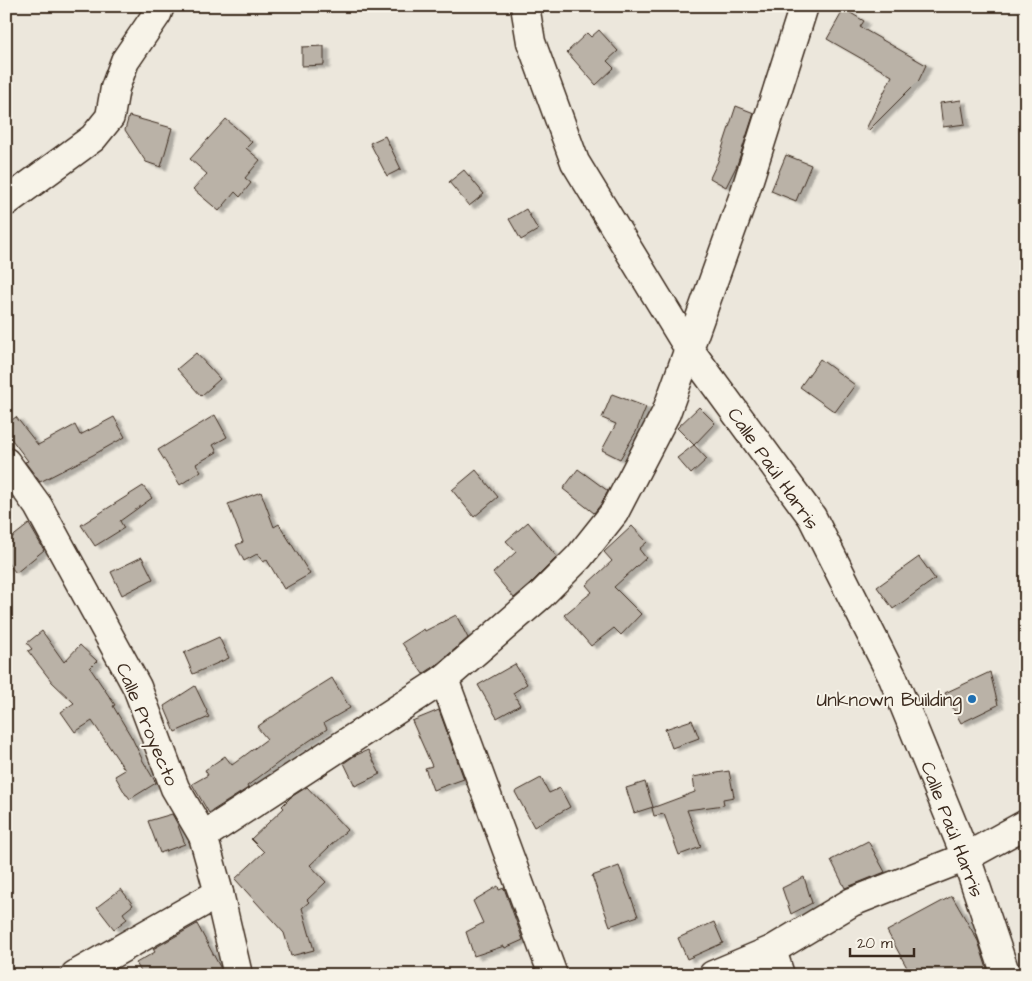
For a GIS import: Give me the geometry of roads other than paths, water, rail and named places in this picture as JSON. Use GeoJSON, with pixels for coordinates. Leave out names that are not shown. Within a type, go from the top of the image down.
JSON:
{"type":"FeatureCollection","features":[{"type":"Feature","properties":{"kind":"street"},"geometry":{"type":"LineString","coordinates":[[6,202],[93,138],[110,117],[115,88],[125,61],[157,14],[160,6]]}},
{"type":"Feature","properties":{"kind":"street","name":"Calle Paúl Harris"},"geometry":{"type":"LineString","coordinates":[[525,6],[531,42],[575,162],[689,349],[812,517],[893,678],[966,857],[1006,975]]}},
{"type":"Feature","properties":{"kind":"street"},"geometry":{"type":"LineString","coordinates":[[203,836],[444,679],[540,596],[573,564],[614,513],[666,414],[745,192],[804,6]]}},
{"type":"Feature","properties":{"kind":"street","name":"Calle Proyecto"},"geometry":{"type":"LineString","coordinates":[[6,462],[38,506],[137,687],[176,788],[203,836],[219,893],[238,975]]}},
{"type":"Feature","properties":{"kind":"street"},"geometry":{"type":"LineString","coordinates":[[444,679],[553,975]]}},
{"type":"Feature","properties":{"kind":"street"},"geometry":{"type":"LineString","coordinates":[[712,975],[776,962],[852,902],[966,857],[1026,824]]}},
{"type":"Feature","properties":{"kind":"street"},"geometry":{"type":"LineString","coordinates":[[75,975],[219,893]]}},
{"type":"Feature","properties":{"kind":"place","name":"Unknown Building"},"geometry":{"type":"Point","coordinates":[972,699]}}]}
